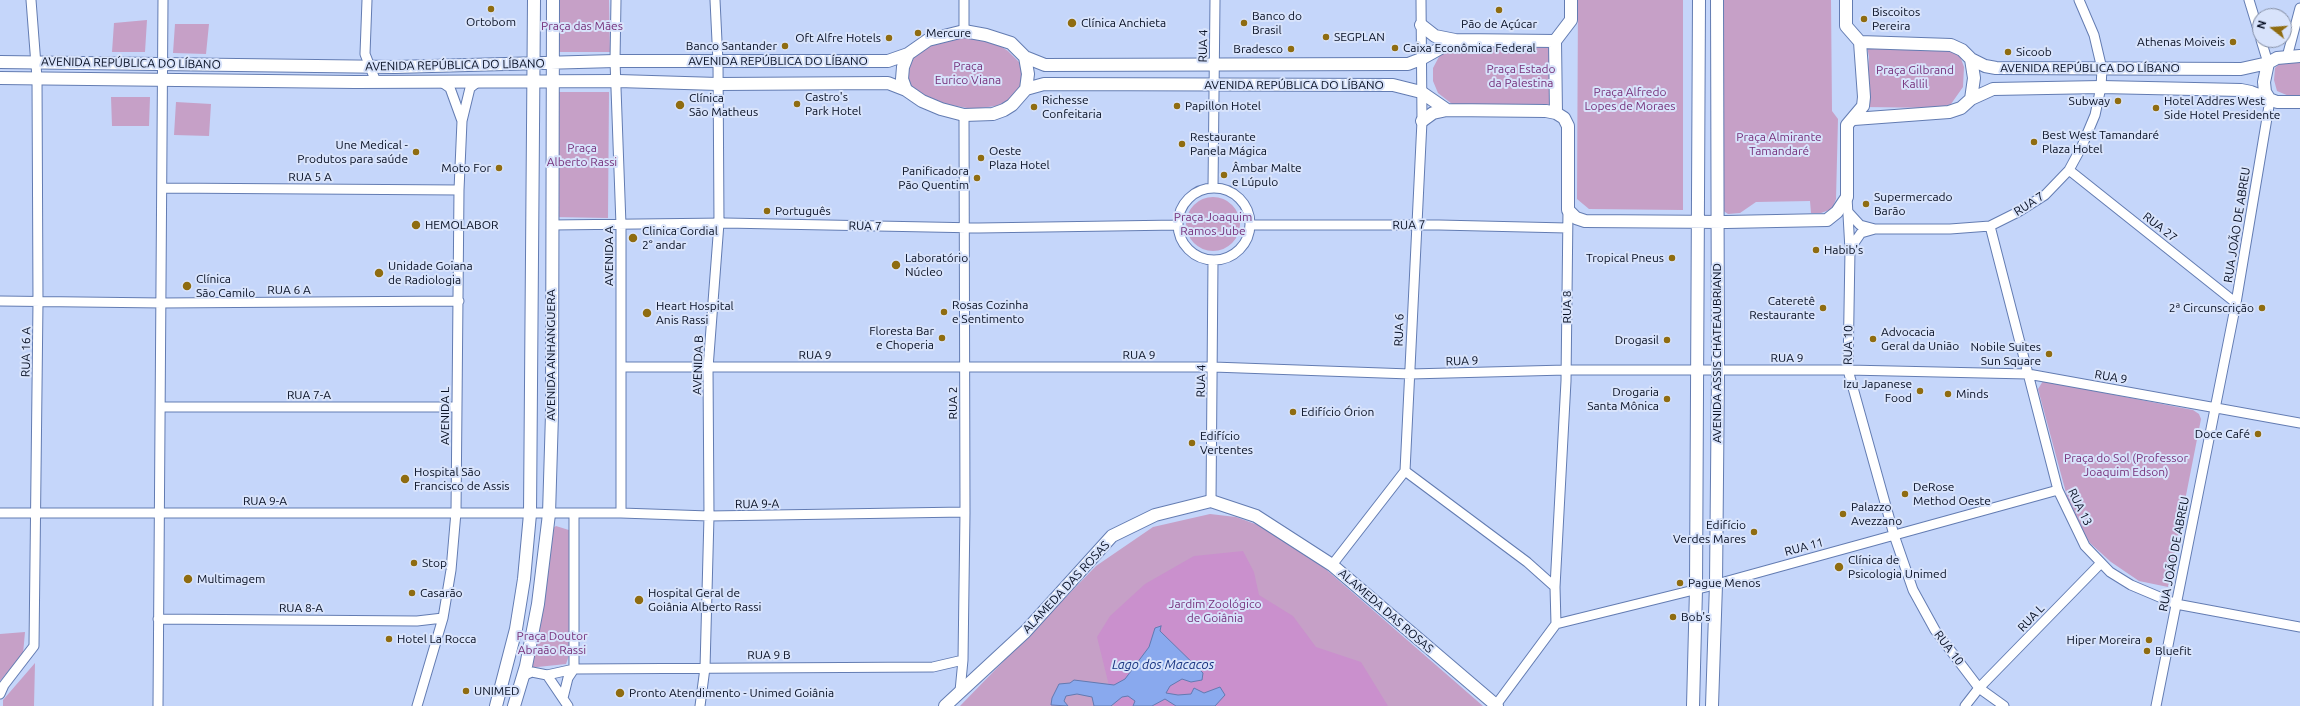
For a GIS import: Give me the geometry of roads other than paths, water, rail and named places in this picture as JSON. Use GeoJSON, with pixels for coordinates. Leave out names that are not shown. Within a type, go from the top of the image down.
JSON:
{"type":"FeatureCollection","features":[{"type":"Feature","properties":{"kind":"main road","name":"AVENIDA ANHANGUERA"},"geometry":{"type":"LineString","coordinates":[[496,706],[516,629],[524,579],[530,514],[534,0]]}},
{"type":"Feature","properties":{"kind":"main road","name":"AVENIDA ANHANGUERA"},"geometry":{"type":"LineString","coordinates":[[514,706],[527,671],[538,604],[549,514],[552,414],[553,0]]}},
{"type":"Feature","properties":{"kind":"main road"},"geometry":{"type":"LineString","coordinates":[[1422,121],[1433,113],[1447,110],[1556,113],[1555,41],[1571,20],[1571,0]]}},
{"type":"Feature","properties":{"kind":"main road","name":"AVENIDA ASSIS CHATEAUBRIAND"},"geometry":{"type":"LineString","coordinates":[[1693,706],[1696,589],[1699,0]]}},
{"type":"Feature","properties":{"kind":"main road","name":"AVENIDA ASSIS CHATEAUBRIAND"},"geometry":{"type":"LineString","coordinates":[[1712,706],[1716,584],[1718,371],[1717,0]]}},
{"type":"Feature","properties":{"kind":"main road"},"geometry":{"type":"LineString","coordinates":[[1846,0],[1846,26],[1860,42]]}},
{"type":"Feature","properties":{"kind":"main road"},"geometry":{"type":"LineString","coordinates":[[1421,25],[1435,36],[1455,40]]}},
{"type":"Feature","properties":{"kind":"main road"},"geometry":{"type":"LineString","coordinates":[[964,31],[986,35],[1011,43],[1026,57],[1028,74],[1026,89],[1004,110],[993,114],[964,115],[941,109],[922,101],[906,90],[902,79],[903,67],[908,54],[928,40],[964,31]]}},
{"type":"Feature","properties":{"kind":"main road","name":"AVENIDA REPÚBLICA DO LÍBANO"},"geometry":{"type":"LineString","coordinates":[[1026,57],[1045,65],[1408,64],[1421,59],[1455,40],[1555,41]]}},
{"type":"Feature","properties":{"kind":"main road","name":"AVENIDA REPÚBLICA DO LÍBANO"},"geometry":{"type":"LineString","coordinates":[[1860,42],[1951,45],[1962,50],[1971,59],[1985,66],[1996,68],[2241,69],[2268,63],[2277,58],[2300,56]]}},
{"type":"Feature","properties":{"kind":"main road","name":"RUA 10"},"geometry":{"type":"LineString","coordinates":[[1847,197],[1847,125],[1863,106],[1864,97],[1860,42]]}},
{"type":"Feature","properties":{"kind":"main road","name":"AVENIDA REPÚBLICA DO LÍBANO"},"geometry":{"type":"LineString","coordinates":[[0,62],[370,66],[534,62],[553,63],[615,60],[718,62],[888,61],[908,54]]}},
{"type":"Feature","properties":{"kind":"main road"},"geometry":{"type":"LineString","coordinates":[[1970,99],[1974,78],[1971,59]]}},
{"type":"Feature","properties":{"kind":"main road"},"geometry":{"type":"LineString","coordinates":[[2268,63],[2264,82],[2265,92],[2270,100]]}},
{"type":"Feature","properties":{"kind":"main road"},"geometry":{"type":"LineString","coordinates":[[1119,64],[1119,84]]}},
{"type":"Feature","properties":{"kind":"main road","name":"AVENIDA REPÚBLICA DO LÍBANO"},"geometry":{"type":"LineString","coordinates":[[0,78],[376,82],[618,81],[718,84],[888,83],[906,90]]}},
{"type":"Feature","properties":{"kind":"main road","name":"AVENIDA REPÚBLICA DO LÍBANO"},"geometry":{"type":"LineString","coordinates":[[1026,89],[1044,84],[1393,86],[1421,92],[1447,110]]}},
{"type":"Feature","properties":{"kind":"main road","name":"AVENIDA REPÚBLICA DO LÍBANO"},"geometry":{"type":"LineString","coordinates":[[1854,118],[1949,112],[1961,108],[1970,99],[1993,89],[2101,87],[2241,90],[2251,92],[2277,102],[2300,102]]}},
{"type":"Feature","properties":{"kind":"main road","name":"RUA 8"},"geometry":{"type":"LineString","coordinates":[[1556,113],[1564,118],[1568,126],[1568,210]]}},
{"type":"Feature","properties":{"kind":"main road"},"geometry":{"type":"LineString","coordinates":[[1568,210],[1576,218],[1585,221],[1717,222],[1827,220],[1837,212],[1847,197]]}},
{"type":"Feature","properties":{"kind":"main road","name":"ALAMEDA DAS ROSAS"},"geometry":{"type":"LineString","coordinates":[[945,706],[1025,632],[1112,536],[1155,515],[1211,501],[1256,516],[1332,565],[1496,706]]}},
{"type":"Feature","properties":{"kind":"street","name":"RUA 16 A"},"geometry":{"type":"LineString","coordinates":[[0,694],[4,685],[34,646],[38,302],[37,78],[31,0]]}},
{"type":"Feature","properties":{"kind":"street"},"geometry":{"type":"LineString","coordinates":[[158,706],[162,303],[162,79],[164,64],[163,0]]}},
{"type":"Feature","properties":{"kind":"street"},"geometry":{"type":"LineString","coordinates":[[367,0],[365,54],[376,82]]}},
{"type":"Feature","properties":{"kind":"street","name":"AVENIDA A"},"geometry":{"type":"LineString","coordinates":[[616,0],[615,60],[618,81],[621,225],[621,513]]}},
{"type":"Feature","properties":{"kind":"street","name":"AVENIDA B"},"geometry":{"type":"LineString","coordinates":[[700,706],[704,668],[709,516],[708,368],[719,223],[718,62],[715,0]]}},
{"type":"Feature","properties":{"kind":"street"},"geometry":{"type":"LineString","coordinates":[[964,0],[964,31]]}},
{"type":"Feature","properties":{"kind":"street","name":"RUA 4"},"geometry":{"type":"LineString","coordinates":[[1213,188],[1215,0]]}},
{"type":"Feature","properties":{"kind":"street","name":"RUA 6"},"geometry":{"type":"LineString","coordinates":[[1405,471],[1415,226],[1422,121],[1421,0]]}},
{"type":"Feature","properties":{"kind":"street","name":"RUA 7"},"geometry":{"type":"LineString","coordinates":[[1849,213],[1860,224],[1875,229],[1950,229],[1990,226],[2018,212],[2044,195],[2069,170],[2082,146],[2095,115],[2101,87],[2102,69],[2094,34],[2079,0]]}},
{"type":"Feature","properties":{"kind":"street"},"geometry":{"type":"LineString","coordinates":[[2249,0],[2252,10]]}},
{"type":"Feature","properties":{"kind":"street"},"geometry":{"type":"LineString","coordinates":[[2287,57],[2300,8]]}},
{"type":"Feature","properties":{"kind":"street"},"geometry":{"type":"LineString","coordinates":[[2263,48],[2268,63]]}},
{"type":"Feature","properties":{"kind":"street","name":"AVENIDA L"},"geometry":{"type":"LineString","coordinates":[[440,81],[450,88],[462,121]]}},
{"type":"Feature","properties":{"kind":"street","name":"AVENIDA L"},"geometry":{"type":"LineString","coordinates":[[417,706],[443,618],[451,570],[456,512],[459,190],[462,121],[470,88],[479,81]]}},
{"type":"Feature","properties":{"kind":"street","name":"RUA JOÃO DE ABREU"},"geometry":{"type":"LineString","coordinates":[[2156,706],[2236,303],[2270,100]]}},
{"type":"Feature","properties":{"kind":"street","name":"RUA 2"},"geometry":{"type":"LineString","coordinates":[[960,691],[963,660],[965,512],[964,115]]}},
{"type":"Feature","properties":{"kind":"street","name":"RUA 27"},"geometry":{"type":"LineString","coordinates":[[2069,170],[2236,303]]}},
{"type":"Feature","properties":{"kind":"street","name":"RUA 5 A"},"geometry":{"type":"LineString","coordinates":[[162,188],[459,190]]}},
{"type":"Feature","properties":{"kind":"street"},"geometry":{"type":"LineString","coordinates":[[1213,188],[1225,189],[1239,199],[1249,214],[1250,225],[1248,236],[1243,246],[1234,254],[1224,259],[1213,261],[1197,256],[1185,246],[1180,236],[1178,225],[1179,214],[1184,204],[1192,195],[1202,190],[1213,188]]}},
{"type":"Feature","properties":{"kind":"street","name":"RUA 10"},"geometry":{"type":"LineString","coordinates":[[1847,197],[1850,250],[1848,370],[1894,535],[1912,590],[1935,630],[1979,688],[2004,706]]}},
{"type":"Feature","properties":{"kind":"street","name":"RUA 8"},"geometry":{"type":"LineString","coordinates":[[1556,624],[1555,587],[1566,370],[1568,210]]}},
{"type":"Feature","properties":{"kind":"street","name":"RUA 7"},"geometry":{"type":"LineString","coordinates":[[552,225],[719,223],[965,228],[1178,225]]}},
{"type":"Feature","properties":{"kind":"street","name":"RUA 7"},"geometry":{"type":"LineString","coordinates":[[1250,225],[1567,228]]}},
{"type":"Feature","properties":{"kind":"street","name":"RUA 13"},"geometry":{"type":"LineString","coordinates":[[1990,226],[2058,490],[2085,546],[2100,564],[2131,585],[2176,604],[2300,628]]}},
{"type":"Feature","properties":{"kind":"street","name":"RUA 7"},"geometry":{"type":"LineString","coordinates":[[1850,250],[1861,234],[1875,229]]}},
{"type":"Feature","properties":{"kind":"street","name":"RUA 4"},"geometry":{"type":"LineString","coordinates":[[1211,501],[1213,261]]}},
{"type":"Feature","properties":{"kind":"street","name":"RUA 6 A"},"geometry":{"type":"LineString","coordinates":[[0,301],[162,303],[459,301]]}},
{"type":"Feature","properties":{"kind":"street","name":"RUA 9"},"geometry":{"type":"LineString","coordinates":[[621,367],[1213,368],[1410,374],[1566,370],[1848,370],[2028,374],[2300,423]]}},
{"type":"Feature","properties":{"kind":"street","name":"RUA 7-A"},"geometry":{"type":"LineString","coordinates":[[161,407],[458,407]]}},
{"type":"Feature","properties":{"kind":"street"},"geometry":{"type":"LineString","coordinates":[[1332,565],[1405,471],[1527,562],[1555,587]]}},
{"type":"Feature","properties":{"kind":"street","name":"RUA 11"},"geometry":{"type":"LineString","coordinates":[[1556,624],[1716,584],[2058,490]]}},
{"type":"Feature","properties":{"kind":"street","name":"RUA 9-A"},"geometry":{"type":"LineString","coordinates":[[0,513],[456,512],[530,514],[621,513],[709,516],[965,512]]}},
{"type":"Feature","properties":{"kind":"street"},"geometry":{"type":"LineString","coordinates":[[566,702],[568,678],[574,670],[574,513]]}},
{"type":"Feature","properties":{"kind":"street","name":"RUA L"},"geometry":{"type":"LineString","coordinates":[[1965,706],[1979,688],[2100,564]]}},
{"type":"Feature","properties":{"kind":"street","name":"RUA 8-A"},"geometry":{"type":"LineString","coordinates":[[158,619],[417,621],[443,618]]}},
{"type":"Feature","properties":{"kind":"street"},"geometry":{"type":"LineString","coordinates":[[1496,706],[1556,624]]}},
{"type":"Feature","properties":{"kind":"street","name":"RUA 9 B"},"geometry":{"type":"LineString","coordinates":[[547,675],[574,670],[933,667],[963,660]]}},
{"type":"Feature","properties":{"kind":"street"},"geometry":{"type":"LineString","coordinates":[[527,671],[547,675],[566,702]]}},
{"type":"Feature","properties":{"kind":"water","name":"Lago dos Macacos"},"geometry":{"type":"Polygon","coordinates":[[[1161,626],[1160,631],[1203,673],[1202,680],[1191,682],[1182,679],[1170,686],[1166,693],[1178,695],[1191,694],[1194,688],[1204,693],[1220,687],[1225,695],[1215,706],[1176,706],[1165,699],[1152,706],[1133,706],[1135,701],[1128,696],[1122,697],[1111,706],[1094,706],[1092,697],[1077,694],[1066,696],[1064,701],[1068,706],[1051,705],[1052,698],[1059,684],[1070,683],[1074,680],[1114,685],[1125,679],[1149,647],[1155,628],[1161,626]]]}},
{"type":"Feature","properties":{"kind":"place","name":"Ortobom"},"geometry":{"type":"Point","coordinates":[491,9]}},
{"type":"Feature","properties":{"kind":"place","name":"Pão de Açúcar"},"geometry":{"type":"Point","coordinates":[1499,10]}},
{"type":"Feature","properties":{"kind":"place","name":"Biscoitos Pereira"},"geometry":{"type":"Point","coordinates":[1864,19]}},
{"type":"Feature","properties":{"kind":"place","name":"Clínica Anchieta"},"geometry":{"type":"Point","coordinates":[1072,23]}},
{"type":"Feature","properties":{"kind":"place","name":"Banco do Brasil"},"geometry":{"type":"Point","coordinates":[1244,23]}},
{"type":"Feature","properties":{"kind":"place","name":"Mercure"},"geometry":{"type":"Point","coordinates":[918,33]}},
{"type":"Feature","properties":{"kind":"place","name":"SEGPLAN"},"geometry":{"type":"Point","coordinates":[1326,37]}},
{"type":"Feature","properties":{"kind":"place","name":"Oft Alfre Hotels"},"geometry":{"type":"Point","coordinates":[889,38]}},
{"type":"Feature","properties":{"kind":"place","name":"Athenas Moiveis"},"geometry":{"type":"Point","coordinates":[2233,42]}},
{"type":"Feature","properties":{"kind":"place","name":"Banco Santander"},"geometry":{"type":"Point","coordinates":[785,46]}},
{"type":"Feature","properties":{"kind":"place","name":"Caixa Econômica Federal"},"geometry":{"type":"Point","coordinates":[1395,48]}},
{"type":"Feature","properties":{"kind":"place","name":"Bradesco"},"geometry":{"type":"Point","coordinates":[1291,49]}},
{"type":"Feature","properties":{"kind":"place","name":"Sicoob"},"geometry":{"type":"Point","coordinates":[2008,52]}},
{"type":"Feature","properties":{"kind":"place","name":"Subway"},"geometry":{"type":"Point","coordinates":[2118,101]}},
{"type":"Feature","properties":{"kind":"place","name":"Castro's Park Hotel"},"geometry":{"type":"Point","coordinates":[797,104]}},
{"type":"Feature","properties":{"kind":"place","name":"Clínica São Matheus"},"geometry":{"type":"Point","coordinates":[680,105]}},
{"type":"Feature","properties":{"kind":"place","name":"Papillon Hotel"},"geometry":{"type":"Point","coordinates":[1177,106]}},
{"type":"Feature","properties":{"kind":"place","name":"Richesse Confeitaria"},"geometry":{"type":"Point","coordinates":[1034,107]}},
{"type":"Feature","properties":{"kind":"place","name":"Hotel Addres West Side Hotel Presidente"},"geometry":{"type":"Point","coordinates":[2156,108]}},
{"type":"Feature","properties":{"kind":"place","name":"Best West Tamandaré Plaza Hotel"},"geometry":{"type":"Point","coordinates":[2034,142]}},
{"type":"Feature","properties":{"kind":"place","name":"Restaurante Panela Mágica"},"geometry":{"type":"Point","coordinates":[1182,144]}},
{"type":"Feature","properties":{"kind":"place","name":"Une Medical - Produtos para saúde"},"geometry":{"type":"Point","coordinates":[416,152]}},
{"type":"Feature","properties":{"kind":"place","name":"Oeste Plaza Hotel"},"geometry":{"type":"Point","coordinates":[981,158]}},
{"type":"Feature","properties":{"kind":"place","name":"Moto For"},"geometry":{"type":"Point","coordinates":[499,168]}},
{"type":"Feature","properties":{"kind":"place","name":"Âmbar Malte e Lúpulo"},"geometry":{"type":"Point","coordinates":[1224,175]}},
{"type":"Feature","properties":{"kind":"place","name":"Panificadora Pão Quentim"},"geometry":{"type":"Point","coordinates":[977,178]}},
{"type":"Feature","properties":{"kind":"place","name":"Supermercado Barão"},"geometry":{"type":"Point","coordinates":[1866,204]}},
{"type":"Feature","properties":{"kind":"place","name":"Português"},"geometry":{"type":"Point","coordinates":[767,211]}},
{"type":"Feature","properties":{"kind":"place","name":"HEMOLABOR"},"geometry":{"type":"Point","coordinates":[416,225]}},
{"type":"Feature","properties":{"kind":"place","name":"Clinica Cordial 2° andar"},"geometry":{"type":"Point","coordinates":[633,238]}},
{"type":"Feature","properties":{"kind":"place","name":"Habib's"},"geometry":{"type":"Point","coordinates":[1816,250]}},
{"type":"Feature","properties":{"kind":"place","name":"Tropical Pneus"},"geometry":{"type":"Point","coordinates":[1672,258]}},
{"type":"Feature","properties":{"kind":"place","name":"Laboratório Núcleo"},"geometry":{"type":"Point","coordinates":[896,265]}},
{"type":"Feature","properties":{"kind":"place","name":"Unidade Goiana de Radiologia"},"geometry":{"type":"Point","coordinates":[379,273]}},
{"type":"Feature","properties":{"kind":"place","name":"Clínica São Camilo"},"geometry":{"type":"Point","coordinates":[187,286]}},
{"type":"Feature","properties":{"kind":"place","name":"Cateretê Restaurante"},"geometry":{"type":"Point","coordinates":[1823,308]}},
{"type":"Feature","properties":{"kind":"place","name":"2ª Circunscrição"},"geometry":{"type":"Point","coordinates":[2262,308]}},
{"type":"Feature","properties":{"kind":"place","name":"Rosas Cozinha e Sentimento"},"geometry":{"type":"Point","coordinates":[944,312]}},
{"type":"Feature","properties":{"kind":"place","name":"Heart Hospital Anis Rassi"},"geometry":{"type":"Point","coordinates":[647,313]}},
{"type":"Feature","properties":{"kind":"place","name":"Floresta Bar e Choperia"},"geometry":{"type":"Point","coordinates":[942,338]}},
{"type":"Feature","properties":{"kind":"place","name":"Advocacia Geral da União"},"geometry":{"type":"Point","coordinates":[1873,339]}},
{"type":"Feature","properties":{"kind":"place","name":"Drogasil"},"geometry":{"type":"Point","coordinates":[1667,340]}},
{"type":"Feature","properties":{"kind":"place","name":"Nobile Suites Sun Square"},"geometry":{"type":"Point","coordinates":[2049,354]}},
{"type":"Feature","properties":{"kind":"place","name":"Izu Japanese Food"},"geometry":{"type":"Point","coordinates":[1920,391]}},
{"type":"Feature","properties":{"kind":"place","name":"Minds"},"geometry":{"type":"Point","coordinates":[1948,394]}},
{"type":"Feature","properties":{"kind":"place","name":"Drogaria Santa Mônica"},"geometry":{"type":"Point","coordinates":[1667,399]}},
{"type":"Feature","properties":{"kind":"place","name":"Edifício Órion"},"geometry":{"type":"Point","coordinates":[1293,412]}},
{"type":"Feature","properties":{"kind":"place","name":"Doce Café"},"geometry":{"type":"Point","coordinates":[2258,434]}},
{"type":"Feature","properties":{"kind":"place","name":"Edifício Vertentes"},"geometry":{"type":"Point","coordinates":[1192,443]}},
{"type":"Feature","properties":{"kind":"place","name":"Hospital São Francisco de Assis"},"geometry":{"type":"Point","coordinates":[405,479]}},
{"type":"Feature","properties":{"kind":"place","name":"DeRose Method Oeste"},"geometry":{"type":"Point","coordinates":[1905,494]}},
{"type":"Feature","properties":{"kind":"place","name":"Palazzo Avezzano"},"geometry":{"type":"Point","coordinates":[1843,514]}},
{"type":"Feature","properties":{"kind":"place","name":"Edifício Verdes Mares"},"geometry":{"type":"Point","coordinates":[1754,532]}},
{"type":"Feature","properties":{"kind":"place","name":"Stop"},"geometry":{"type":"Point","coordinates":[414,563]}},
{"type":"Feature","properties":{"kind":"place","name":"Clínica de Psicologia Unimed"},"geometry":{"type":"Point","coordinates":[1839,567]}},
{"type":"Feature","properties":{"kind":"place","name":"Multimagem"},"geometry":{"type":"Point","coordinates":[188,579]}},
{"type":"Feature","properties":{"kind":"place","name":"Pague Menos"},"geometry":{"type":"Point","coordinates":[1680,583]}},
{"type":"Feature","properties":{"kind":"place","name":"Casarão"},"geometry":{"type":"Point","coordinates":[412,593]}},
{"type":"Feature","properties":{"kind":"place","name":"Hospital Geral de Goiânia Alberto Rassi"},"geometry":{"type":"Point","coordinates":[639,600]}},
{"type":"Feature","properties":{"kind":"place","name":"Bob's"},"geometry":{"type":"Point","coordinates":[1673,617]}},
{"type":"Feature","properties":{"kind":"place","name":"Hotel La Rocca"},"geometry":{"type":"Point","coordinates":[389,639]}},
{"type":"Feature","properties":{"kind":"place","name":"Hiper Moreira"},"geometry":{"type":"Point","coordinates":[2149,640]}},
{"type":"Feature","properties":{"kind":"place","name":"Bluefit"},"geometry":{"type":"Point","coordinates":[2147,651]}},
{"type":"Feature","properties":{"kind":"place","name":"UNIMED"},"geometry":{"type":"Point","coordinates":[466,691]}},
{"type":"Feature","properties":{"kind":"place","name":"Pronto Atendimento - Unimed Goiânia"},"geometry":{"type":"Point","coordinates":[620,693]}},
{"type":"Feature","properties":{"kind":"park label","name":"Praça das Mães"},"geometry":{"type":"Point","coordinates":[582,26]}},
{"type":"Feature","properties":{"kind":"park label","name":"Praça Eurico Viana"},"geometry":{"type":"Point","coordinates":[968,73]}},
{"type":"Feature","properties":{"kind":"park label","name":"Praça Estado da Palestina"},"geometry":{"type":"Point","coordinates":[1521,76]}},
{"type":"Feature","properties":{"kind":"park label","name":"Praça Gilbrand Kallil"},"geometry":{"type":"Point","coordinates":[1915,77]}},
{"type":"Feature","properties":{"kind":"park label","name":"Praça Alfredo Lopes de Moraes"},"geometry":{"type":"Point","coordinates":[1630,99]}},
{"type":"Feature","properties":{"kind":"park label","name":"Praça Almirante Tamandaré"},"geometry":{"type":"Point","coordinates":[1779,144]}},
{"type":"Feature","properties":{"kind":"park label","name":"Praça Alberto Rassi"},"geometry":{"type":"Point","coordinates":[582,155]}},
{"type":"Feature","properties":{"kind":"park label","name":"Praça Joaquim Ramos Jube"},"geometry":{"type":"Point","coordinates":[1213,224]}},
{"type":"Feature","properties":{"kind":"park label","name":"Praça do Sol (Professor Joaquim Edson)"},"geometry":{"type":"Point","coordinates":[2126,465]}},
{"type":"Feature","properties":{"kind":"park label","name":"Jardim Zoológico de Goiânia"},"geometry":{"type":"Point","coordinates":[1215,611]}},
{"type":"Feature","properties":{"kind":"park label","name":"Praça Doutor Abraão Rassi"},"geometry":{"type":"Point","coordinates":[552,643]}}]}
